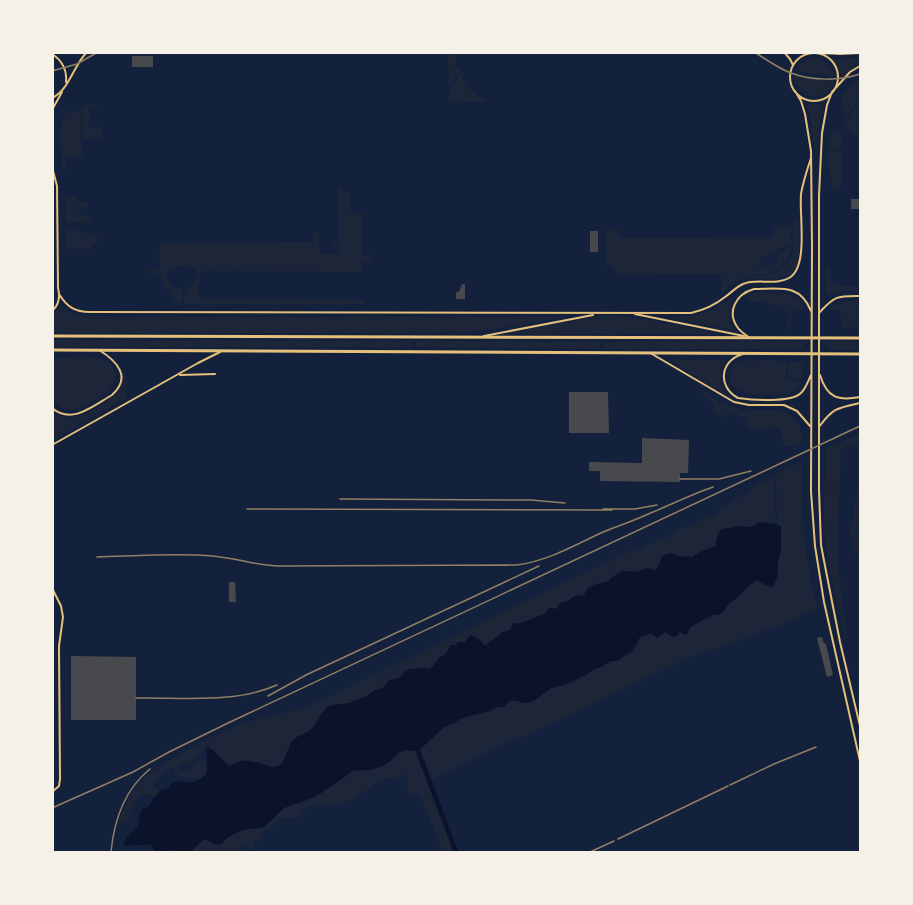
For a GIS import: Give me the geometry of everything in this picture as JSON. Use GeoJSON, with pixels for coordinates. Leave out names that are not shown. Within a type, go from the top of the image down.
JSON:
{"type":"FeatureCollection","features":[{"type":"Feature","properties":{"kind":"main road"},"geometry":{"type":"LineString","coordinates":[[52,110],[77,64],[87,52]]}},
{"type":"Feature","properties":{"kind":"main road"},"geometry":{"type":"LineString","coordinates":[[784,52],[793,65]]}},
{"type":"Feature","properties":{"kind":"main road"},"geometry":{"type":"LineString","coordinates":[[861,53],[810,53],[793,65],[790,73],[790,79],[805,114],[811,158],[812,521],[818,573],[861,761]]}},
{"type":"Feature","properties":{"kind":"main road"},"geometry":{"type":"LineString","coordinates":[[815,53],[829,58],[837,70],[838,79],[827,105],[822,133],[819,195],[819,521],[821,545],[840,642],[861,726]]}},
{"type":"Feature","properties":{"kind":"main road"},"geometry":{"type":"LineString","coordinates":[[52,54],[65,67],[66,85]]}},
{"type":"Feature","properties":{"kind":"main road"},"geometry":{"type":"LineString","coordinates":[[795,91],[806,99],[820,100],[827,97],[850,72],[861,66]]}},
{"type":"Feature","properties":{"kind":"main road"},"geometry":{"type":"LineString","coordinates":[[52,98],[63,89]]}},
{"type":"Feature","properties":{"kind":"main road"},"geometry":{"type":"LineString","coordinates":[[52,167],[57,186],[58,288],[63,302],[73,309],[87,312],[680,313],[699,311],[717,304],[741,284],[754,281],[783,281],[792,277],[800,263],[801,192],[811,158]]}},
{"type":"Feature","properties":{"kind":"main road"},"geometry":{"type":"LineString","coordinates":[[750,338],[739,330],[733,314],[733,306],[737,298],[748,291],[789,289],[803,296],[812,313]]}},
{"type":"Feature","properties":{"kind":"main road"},"geometry":{"type":"LineString","coordinates":[[52,311],[57,305],[59,294]]}},
{"type":"Feature","properties":{"kind":"main road"},"geometry":{"type":"LineString","coordinates":[[819,313],[836,297],[861,296]]}},
{"type":"Feature","properties":{"kind":"main road"},"geometry":{"type":"LineString","coordinates":[[476,337],[602,313]]}},
{"type":"Feature","properties":{"kind":"main road"},"geometry":{"type":"LineString","coordinates":[[630,313],[750,338]]}},
{"type":"Feature","properties":{"kind":"main road"},"geometry":{"type":"LineString","coordinates":[[52,336],[861,338]]}},
{"type":"Feature","properties":{"kind":"main road"},"geometry":{"type":"LineString","coordinates":[[52,350],[861,354]]}},
{"type":"Feature","properties":{"kind":"main road"},"geometry":{"type":"LineString","coordinates":[[52,408],[67,416],[73,415],[116,392],[121,373],[119,367],[115,361],[99,350]]}},
{"type":"Feature","properties":{"kind":"main road"},"geometry":{"type":"LineString","coordinates":[[52,445],[223,350]]}},
{"type":"Feature","properties":{"kind":"main road"},"geometry":{"type":"LineString","coordinates":[[649,353],[734,402],[791,407],[811,428]]}},
{"type":"Feature","properties":{"kind":"main road"},"geometry":{"type":"LineString","coordinates":[[748,353],[730,360],[725,373],[725,385],[738,398],[781,399],[797,396],[806,387],[812,372]]}},
{"type":"Feature","properties":{"kind":"main road"},"geometry":{"type":"LineString","coordinates":[[819,372],[824,385],[833,397],[840,399],[861,397]]}},
{"type":"Feature","properties":{"kind":"main road"},"geometry":{"type":"LineString","coordinates":[[177,375],[215,375]]}},
{"type":"Feature","properties":{"kind":"main road"},"geometry":{"type":"LineString","coordinates":[[819,427],[834,410],[861,403]]}},
{"type":"Feature","properties":{"kind":"main road"},"geometry":{"type":"LineString","coordinates":[[52,588],[62,606],[63,617],[59,646],[59,786],[52,792]]}},
{"type":"Feature","properties":{"kind":"shaded area"},"geometry":{"type":"Polygon","coordinates":[[[448,53],[456,53],[456,67],[461,70],[449,86],[448,53]]]}},
{"type":"Feature","properties":{"kind":"shaded area"},"geometry":{"type":"Polygon","coordinates":[[[810,58],[825,62],[834,75],[796,71],[801,63],[810,58]]]}},
{"type":"Feature","properties":{"kind":"shaded area"},"geometry":{"type":"Polygon","coordinates":[[[860,58],[860,63],[844,75],[833,59],[860,58]]]}},
{"type":"Feature","properties":{"kind":"shaded area"},"geometry":{"type":"Polygon","coordinates":[[[462,72],[467,86],[487,102],[449,103],[449,90],[462,72]]]}},
{"type":"Feature","properties":{"kind":"shaded area"},"geometry":{"type":"Polygon","coordinates":[[[795,75],[834,81],[825,94],[812,97],[800,90],[796,84],[795,75]]]}},
{"type":"Feature","properties":{"kind":"shaded area"},"geometry":{"type":"Polygon","coordinates":[[[860,77],[860,98],[844,119],[842,94],[860,77]]]}},
{"type":"Feature","properties":{"kind":"shaded area"},"geometry":{"type":"Polygon","coordinates":[[[860,101],[860,138],[844,126],[844,122],[860,101]]]}},
{"type":"Feature","properties":{"kind":"shaded area"},"geometry":{"type":"Polygon","coordinates":[[[98,104],[98,107],[89,108],[89,127],[101,127],[102,139],[83,139],[82,110],[84,105],[98,104]]]}},
{"type":"Feature","properties":{"kind":"shaded area"},"geometry":{"type":"Polygon","coordinates":[[[807,104],[824,104],[817,150],[814,150],[807,104]]]}},
{"type":"Feature","properties":{"kind":"shaded area"},"geometry":{"type":"Polygon","coordinates":[[[81,111],[82,157],[68,158],[63,173],[59,131],[66,112],[81,111]]]}},
{"type":"Feature","properties":{"kind":"shaded area"},"geometry":{"type":"Polygon","coordinates":[[[835,131],[841,131],[841,150],[828,150],[828,139],[835,131]]]}},
{"type":"Feature","properties":{"kind":"shaded area"},"geometry":{"type":"Polygon","coordinates":[[[828,151],[841,152],[841,187],[835,192],[828,165],[828,151]]]}},
{"type":"Feature","properties":{"kind":"shaded area"},"geometry":{"type":"Polygon","coordinates":[[[342,186],[343,192],[350,192],[351,213],[363,213],[362,255],[371,256],[371,262],[363,262],[363,272],[200,271],[199,299],[365,300],[365,304],[184,304],[185,289],[190,288],[196,281],[196,271],[180,266],[167,271],[170,283],[182,289],[182,302],[172,296],[160,274],[150,272],[150,269],[159,269],[160,244],[314,242],[314,234],[319,233],[320,254],[339,254],[339,245],[331,245],[331,241],[339,240],[338,187],[342,186]]]}},
{"type":"Feature","properties":{"kind":"shaded area"},"geometry":{"type":"Polygon","coordinates":[[[65,196],[76,196],[77,202],[88,202],[88,209],[80,209],[79,216],[89,216],[93,223],[66,222],[65,196]]]}},
{"type":"Feature","properties":{"kind":"shaded area"},"geometry":{"type":"Polygon","coordinates":[[[794,219],[798,221],[799,252],[796,267],[787,276],[753,278],[753,276],[778,271],[790,260],[794,243],[794,219]]]}},
{"type":"Feature","properties":{"kind":"shaded area"},"geometry":{"type":"Polygon","coordinates":[[[791,226],[791,243],[759,260],[761,264],[758,266],[761,269],[771,263],[772,265],[778,261],[776,256],[792,245],[787,259],[781,266],[768,273],[751,275],[732,284],[724,291],[721,291],[721,274],[617,275],[617,269],[611,269],[611,265],[607,265],[607,229],[618,228],[619,238],[773,237],[774,227],[791,226]]]}},
{"type":"Feature","properties":{"kind":"shaded area"},"geometry":{"type":"Polygon","coordinates":[[[76,229],[78,233],[97,234],[97,242],[91,249],[66,249],[66,230],[76,229]]]}},
{"type":"Feature","properties":{"kind":"shaded area"},"geometry":{"type":"Polygon","coordinates":[[[829,267],[831,284],[860,286],[860,291],[826,294],[825,268],[829,267]]]}},
{"type":"Feature","properties":{"kind":"shaded area"},"geometry":{"type":"Polygon","coordinates":[[[754,293],[789,294],[801,300],[803,309],[792,309],[791,330],[785,329],[788,314],[783,309],[745,300],[754,293]]]}},
{"type":"Feature","properties":{"kind":"shaded area"},"geometry":{"type":"Polygon","coordinates":[[[730,298],[732,299],[729,315],[735,330],[668,318],[707,312],[730,298]]]}},
{"type":"Feature","properties":{"kind":"shaded area"},"geometry":{"type":"Polygon","coordinates":[[[844,301],[860,301],[860,329],[842,327],[840,309],[831,309],[844,301]]]}},
{"type":"Feature","properties":{"kind":"shaded area"},"geometry":{"type":"Polygon","coordinates":[[[61,305],[77,314],[109,317],[566,317],[483,331],[430,333],[53,333],[53,314],[61,305]]]}},
{"type":"Feature","properties":{"kind":"shaded area"},"geometry":{"type":"Polygon","coordinates":[[[600,316],[633,317],[719,334],[504,334],[600,316]]]}},
{"type":"Feature","properties":{"kind":"shaded area"},"geometry":{"type":"Polygon","coordinates":[[[53,340],[411,341],[411,347],[53,347],[53,340]]]}},
{"type":"Feature","properties":{"kind":"shaded area"},"geometry":{"type":"Polygon","coordinates":[[[416,341],[600,342],[600,349],[415,347],[416,341]]]}},
{"type":"Feature","properties":{"kind":"shaded area"},"geometry":{"type":"Polygon","coordinates":[[[604,342],[803,342],[803,349],[604,349],[604,342]]]}},
{"type":"Feature","properties":{"kind":"shaded area"},"geometry":{"type":"Polygon","coordinates":[[[827,342],[860,342],[860,350],[827,350],[827,342]]]}},
{"type":"Feature","properties":{"kind":"shaded area"},"geometry":{"type":"Polygon","coordinates":[[[85,357],[104,360],[114,370],[114,383],[106,394],[89,404],[77,409],[63,409],[53,400],[53,358],[85,357]]]}},
{"type":"Feature","properties":{"kind":"shaded area"},"geometry":{"type":"Polygon","coordinates":[[[668,360],[726,360],[721,379],[729,397],[668,360]]]}},
{"type":"Feature","properties":{"kind":"shaded area"},"geometry":{"type":"Polygon","coordinates":[[[773,360],[786,363],[786,379],[801,382],[794,391],[787,394],[752,394],[737,389],[732,384],[731,372],[738,361],[773,360]]]}},
{"type":"Feature","properties":{"kind":"shaded area"},"geometry":{"type":"Polygon","coordinates":[[[788,362],[803,362],[802,379],[788,377],[788,362]]]}},
{"type":"Feature","properties":{"kind":"shaded area"},"geometry":{"type":"Polygon","coordinates":[[[125,373],[127,398],[53,440],[52,415],[54,413],[71,417],[95,409],[117,394],[125,373]]]}},
{"type":"Feature","properties":{"kind":"shaded area"},"geometry":{"type":"Polygon","coordinates":[[[705,391],[711,397],[730,407],[737,408],[738,412],[735,415],[726,412],[727,416],[724,418],[717,415],[712,408],[715,405],[704,396],[705,391]]]}},
{"type":"Feature","properties":{"kind":"shaded area"},"geometry":{"type":"Polygon","coordinates":[[[747,409],[785,412],[792,416],[801,431],[802,443],[791,447],[782,445],[783,438],[780,430],[774,428],[766,427],[758,432],[748,429],[747,419],[738,415],[740,411],[747,409]]]}},
{"type":"Feature","properties":{"kind":"shaded area"},"geometry":{"type":"Polygon","coordinates":[[[860,434],[860,445],[841,449],[837,555],[847,638],[845,639],[825,538],[826,450],[860,434]]]}},
{"type":"Feature","properties":{"kind":"shaded area"},"geometry":{"type":"Polygon","coordinates":[[[802,462],[804,535],[817,608],[800,617],[690,657],[519,739],[517,737],[432,780],[420,750],[444,727],[460,719],[503,707],[511,700],[526,703],[551,688],[565,685],[611,661],[618,661],[632,652],[640,637],[652,633],[657,638],[665,632],[687,634],[690,627],[704,618],[723,612],[729,603],[757,580],[774,586],[781,551],[781,526],[777,524],[776,477],[774,485],[776,523],[760,522],[751,527],[735,526],[730,529],[725,527],[717,539],[716,546],[692,557],[681,557],[676,554],[659,561],[658,567],[653,571],[647,568],[636,572],[622,571],[607,582],[596,584],[584,595],[569,601],[561,601],[556,609],[550,608],[543,615],[511,626],[510,630],[502,632],[486,645],[473,635],[465,642],[450,649],[430,669],[410,669],[400,678],[389,680],[383,688],[375,690],[364,698],[328,707],[314,727],[292,740],[280,766],[271,767],[241,761],[235,765],[229,765],[215,754],[209,745],[206,745],[203,753],[194,757],[189,764],[180,763],[178,768],[181,771],[186,770],[199,760],[205,760],[206,772],[202,779],[179,777],[174,774],[175,768],[169,769],[153,784],[153,787],[158,788],[157,796],[140,795],[126,822],[118,823],[130,796],[143,779],[200,743],[242,724],[315,703],[630,551],[633,552],[652,544],[683,527],[695,524],[706,516],[708,518],[727,507],[733,499],[745,495],[756,485],[772,479],[785,468],[802,462]]]}},
{"type":"Feature","properties":{"kind":"shaded area"},"geometry":{"type":"Polygon","coordinates":[[[860,471],[860,525],[854,532],[860,534],[860,549],[853,556],[852,536],[850,535],[860,471]]]}},
{"type":"Feature","properties":{"kind":"shaded area"},"geometry":{"type":"Polygon","coordinates":[[[760,522],[781,526],[781,551],[774,585],[767,586],[757,580],[729,603],[723,612],[719,615],[713,614],[690,627],[687,634],[680,632],[673,637],[665,632],[657,638],[651,633],[640,637],[632,652],[618,661],[611,661],[565,685],[551,688],[534,701],[526,703],[511,700],[503,707],[460,719],[444,727],[418,751],[401,752],[378,768],[353,770],[315,797],[284,808],[264,827],[243,830],[228,837],[221,844],[216,845],[205,839],[190,852],[170,850],[163,852],[155,851],[150,844],[127,846],[123,844],[138,826],[142,809],[149,806],[159,791],[167,789],[173,782],[199,780],[207,773],[207,747],[229,765],[246,761],[258,762],[271,767],[278,766],[282,764],[292,741],[314,727],[327,707],[364,698],[375,690],[383,688],[389,680],[400,678],[410,669],[432,667],[440,657],[445,655],[451,645],[465,642],[470,635],[486,645],[502,632],[510,630],[514,623],[522,623],[543,615],[550,608],[556,609],[561,603],[569,601],[574,596],[584,595],[588,588],[607,582],[622,571],[636,572],[647,568],[655,570],[662,557],[669,554],[693,557],[716,546],[721,530],[735,526],[751,527],[760,522]]]}},
{"type":"Feature","properties":{"kind":"shaded area"},"geometry":{"type":"Polygon","coordinates":[[[406,750],[415,751],[454,852],[443,852],[420,795],[408,792],[408,777],[403,774],[393,779],[386,778],[376,782],[357,799],[351,799],[342,804],[309,806],[298,817],[281,818],[264,831],[259,841],[255,841],[254,850],[249,849],[246,845],[237,852],[189,852],[205,839],[216,845],[221,844],[235,833],[267,825],[284,808],[308,800],[353,770],[377,768],[406,750]]]}},
{"type":"Feature","properties":{"kind":"building"},"geometry":{"type":"Polygon","coordinates":[[[132,56],[153,56],[153,67],[132,67],[132,56]]]}},
{"type":"Feature","properties":{"kind":"building"},"geometry":{"type":"Polygon","coordinates":[[[851,199],[860,199],[860,209],[851,209],[851,199]]]}},
{"type":"Feature","properties":{"kind":"building"},"geometry":{"type":"Polygon","coordinates":[[[590,231],[598,231],[598,252],[590,252],[590,231]]]}},
{"type":"Feature","properties":{"kind":"building"},"geometry":{"type":"Polygon","coordinates":[[[462,284],[465,284],[465,299],[456,299],[456,292],[459,292],[462,284]]]}},
{"type":"Feature","properties":{"kind":"building"},"geometry":{"type":"Polygon","coordinates":[[[569,392],[608,392],[609,433],[569,433],[569,392]]]}},
{"type":"Feature","properties":{"kind":"building"},"geometry":{"type":"Polygon","coordinates":[[[642,438],[689,440],[688,473],[680,473],[680,482],[600,481],[600,471],[589,471],[589,462],[642,463],[642,438]]]}},
{"type":"Feature","properties":{"kind":"building"},"geometry":{"type":"Polygon","coordinates":[[[229,582],[235,582],[236,602],[229,602],[229,582]]]}},
{"type":"Feature","properties":{"kind":"building"},"geometry":{"type":"Polygon","coordinates":[[[822,637],[826,644],[833,675],[827,677],[817,638],[822,637]]]}},
{"type":"Feature","properties":{"kind":"building"},"geometry":{"type":"Polygon","coordinates":[[[71,656],[136,657],[136,720],[71,720],[71,656]]]}},
{"type":"Feature","properties":{"kind":"waterway"},"geometry":{"type":"LineString","coordinates":[[418,751],[456,852]]}},
{"type":"Feature","properties":{"kind":"tram line"},"geometry":{"type":"LineString","coordinates":[[52,71],[77,64],[98,52]]}},
{"type":"Feature","properties":{"kind":"tram line"},"geometry":{"type":"LineString","coordinates":[[754,52],[786,71],[808,78],[835,79],[860,74]]}},
{"type":"Feature","properties":{"kind":"railway"},"geometry":{"type":"LineString","coordinates":[[52,808],[133,772],[228,723],[860,426]]}},
{"type":"Feature","properties":{"kind":"railway"},"geometry":{"type":"LineString","coordinates":[[680,479],[719,479],[751,471]]}},
{"type":"Feature","properties":{"kind":"railway"},"geometry":{"type":"LineString","coordinates":[[97,557],[199,555],[277,566],[517,565],[550,556],[713,487]]}},
{"type":"Feature","properties":{"kind":"railway"},"geometry":{"type":"LineString","coordinates":[[340,499],[531,500],[565,503]]}},
{"type":"Feature","properties":{"kind":"railway"},"geometry":{"type":"LineString","coordinates":[[603,509],[635,509],[657,505]]}},
{"type":"Feature","properties":{"kind":"railway"},"geometry":{"type":"LineString","coordinates":[[247,509],[612,510]]}},
{"type":"Feature","properties":{"kind":"railway"},"geometry":{"type":"LineString","coordinates":[[268,696],[306,675],[539,566]]}},
{"type":"Feature","properties":{"kind":"railway"},"geometry":{"type":"LineString","coordinates":[[136,698],[226,697],[243,695],[277,685]]}},
{"type":"Feature","properties":{"kind":"railway"},"geometry":{"type":"LineString","coordinates":[[730,785],[816,747]]}},
{"type":"Feature","properties":{"kind":"railway"},"geometry":{"type":"LineString","coordinates":[[111,852],[122,806],[133,786],[150,769]]}},
{"type":"Feature","properties":{"kind":"railway"},"geometry":{"type":"LineString","coordinates":[[618,839],[728,786]]}},
{"type":"Feature","properties":{"kind":"railway"},"geometry":{"type":"LineString","coordinates":[[590,852],[614,841]]}}]}
